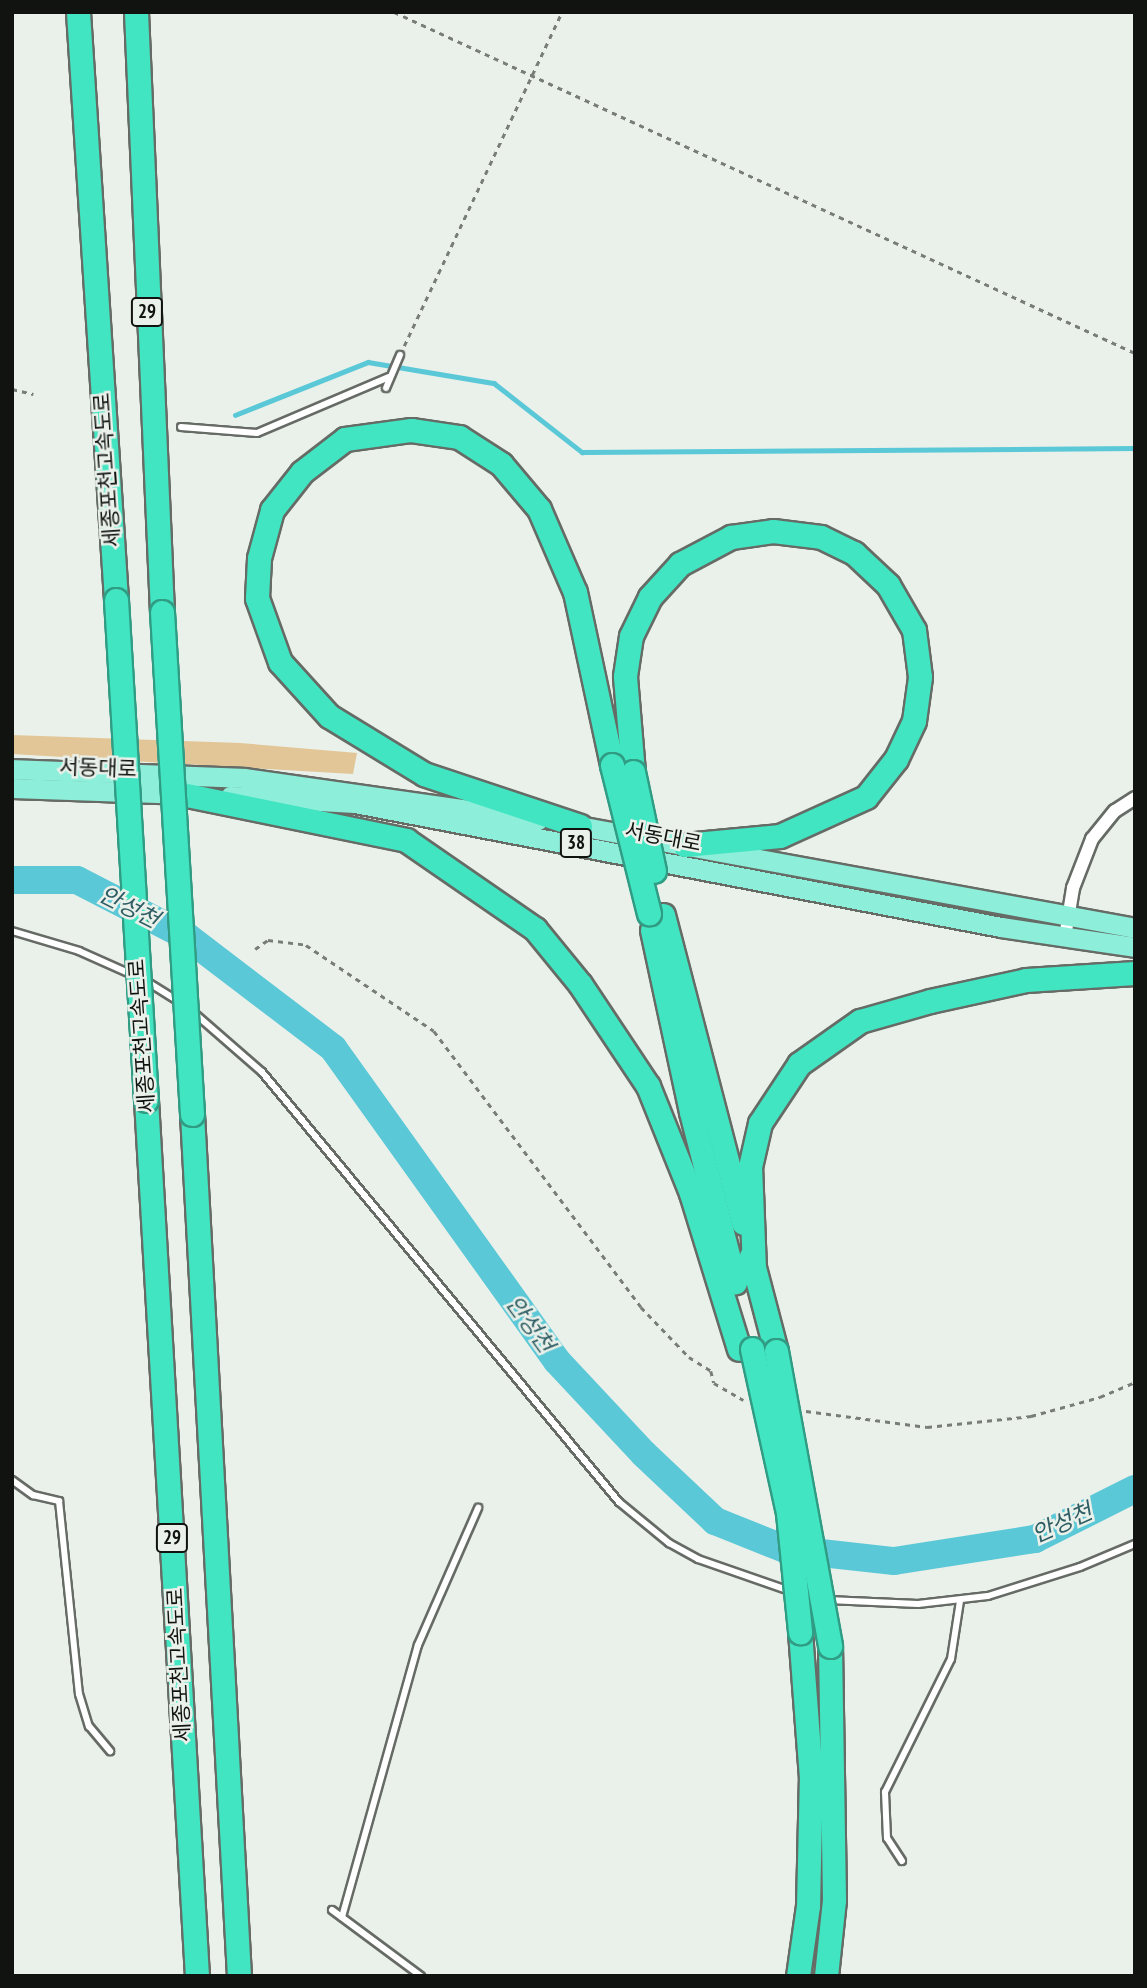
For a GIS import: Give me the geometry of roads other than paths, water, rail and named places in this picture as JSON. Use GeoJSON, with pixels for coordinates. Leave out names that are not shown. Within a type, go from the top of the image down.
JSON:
{"type":"FeatureCollection","features":[{"type":"Feature","properties":{"kind":"highway","name":"세종포천고속도로"},"geometry":{"type":"LineString","coordinates":[[78,12],[116,600],[197,1976]]}},
{"type":"Feature","properties":{"kind":"highway","name":"세종포천고속도로"},"geometry":{"type":"LineString","coordinates":[[136,12],[162,612],[239,1972]]}},
{"type":"Feature","properties":{"kind":"highway"},"geometry":{"type":"LineString","coordinates":[[580,826],[424,774],[329,716],[280,662],[257,598],[259,558],[271,510],[302,472],[345,439],[411,430],[459,436],[501,464],[539,509],[575,592],[622,769],[656,914],[776,1351],[830,1646],[834,1900],[826,1976]]}},
{"type":"Feature","properties":{"kind":"highway"},"geometry":{"type":"LineString","coordinates":[[622,769],[625,676],[631,636],[650,597],[680,564],[730,537],[773,531],[821,537],[854,554],[888,585],[914,631],[920,677],[914,721],[896,759],[874,788],[837,814],[780,836],[684,845]]}},
{"type":"Feature","properties":{"kind":"highway"},"geometry":{"type":"LineString","coordinates":[[187,794],[406,840],[535,929],[580,984],[648,1086],[691,1194],[745,1349]]}},
{"type":"Feature","properties":{"kind":"highway"},"geometry":{"type":"LineString","coordinates":[[656,914],[691,1112],[745,1349],[788,1513],[811,1778],[808,1906],[798,1976]]}},
{"type":"Feature","properties":{"kind":"highway"},"geometry":{"type":"LineString","coordinates":[[754,1269],[750,1167],[760,1123],[799,1064],[860,1021],[918,1005],[1026,980],[1135,973]]}},
{"type":"Feature","properties":{"kind":"main road","name":"서동대로"},"geometry":{"type":"LineString","coordinates":[[12,769],[244,778],[360,791],[580,826],[1135,928]]}},
{"type":"Feature","properties":{"kind":"main road","name":"서동대로"},"geometry":{"type":"LineString","coordinates":[[12,788],[355,803],[1065,937],[1135,947]]}},
{"type":"Feature","properties":{"kind":"street"},"geometry":{"type":"LineString","coordinates":[[1065,937],[1067,916],[1092,839],[1115,811],[1135,798]]}},
{"type":"Feature","properties":{"kind":"lane"},"geometry":{"type":"LineString","coordinates":[[386,388],[400,355]]}},
{"type":"Feature","properties":{"kind":"lane"},"geometry":{"type":"LineString","coordinates":[[181,427],[257,433],[391,374]]}},
{"type":"Feature","properties":{"kind":"lane"},"geometry":{"type":"LineString","coordinates":[[12,931],[111,964],[172,997],[220,1033],[262,1072],[620,1502],[669,1543],[724,1570],[809,1596],[874,1603],[960,1601],[1024,1586],[1135,1544]]}},
{"type":"Feature","properties":{"kind":"lane"},"geometry":{"type":"LineString","coordinates":[[12,1480],[33,1495],[59,1501],[79,1694],[89,1726],[110,1751]]}},
{"type":"Feature","properties":{"kind":"lane"},"geometry":{"type":"LineString","coordinates":[[342,1917],[418,1645],[478,1508]]}},
{"type":"Feature","properties":{"kind":"lane"},"geometry":{"type":"LineString","coordinates":[[902,1861],[887,1838],[885,1792],[951,1659],[960,1601]]}},
{"type":"Feature","properties":{"kind":"lane"},"geometry":{"type":"LineString","coordinates":[[332,1910],[421,1976]]}},
{"type":"Feature","properties":{"kind":"waterway"},"geometry":{"type":"LineString","coordinates":[[235,415],[368,362],[494,383],[582,452],[1135,448]]}},
{"type":"Feature","properties":{"kind":"waterway","name":"안성천"},"geometry":{"type":"LineString","coordinates":[[12,880],[77,880],[186,936],[333,1048],[557,1361],[644,1454],[715,1521],[785,1549],[894,1561],[1035,1539],[1135,1489]]}}]}
